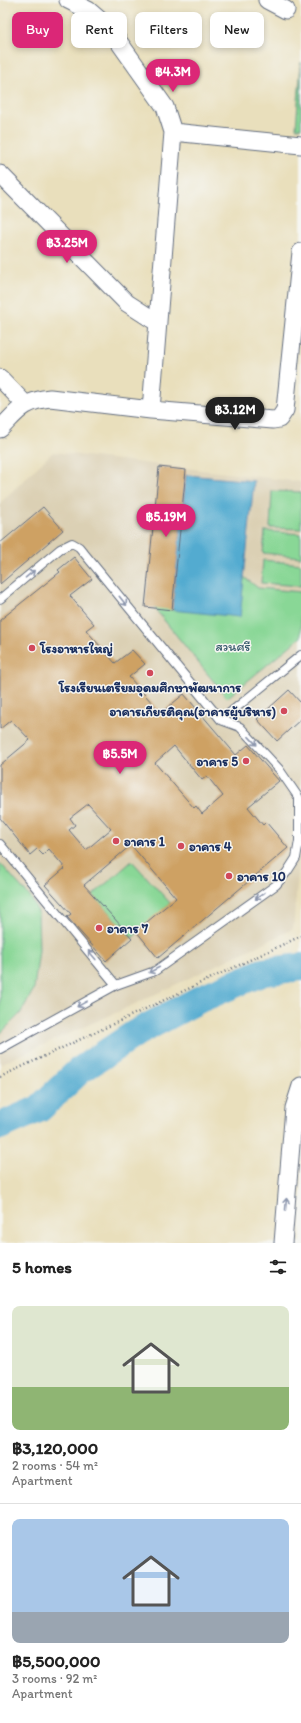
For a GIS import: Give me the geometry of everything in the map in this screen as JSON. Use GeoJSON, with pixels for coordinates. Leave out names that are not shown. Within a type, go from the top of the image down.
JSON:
{"type":"FeatureCollection","features":[{"type":"Feature","properties":{"kind":"street"},"geometry":{"type":"LineString","coordinates":[[68,0],[88,10],[109,28],[165,107],[173,132],[151,410]]}},
{"type":"Feature","properties":{"kind":"street"},"geometry":{"type":"LineString","coordinates":[[268,0],[286,10]]}},
{"type":"Feature","properties":{"kind":"street"},"geometry":{"type":"LineString","coordinates":[[173,132],[301,145]]}},
{"type":"Feature","properties":{"kind":"street"},"geometry":{"type":"LineString","coordinates":[[0,174],[127,303],[158,323]]}},
{"type":"Feature","properties":{"kind":"street"},"geometry":{"type":"LineString","coordinates":[[0,429],[25,404],[36,400],[50,398],[151,410],[273,420],[279,419],[285,410],[301,252]]}},
{"type":"Feature","properties":{"kind":"street"},"geometry":{"type":"LineString","coordinates":[[0,378],[25,404]]}},
{"type":"Feature","properties":{"kind":"street"},"geometry":{"type":"LineString","coordinates":[[283,1243],[301,1086]]}},
{"type":"Feature","properties":{"kind":"lane"},"geometry":{"type":"LineString","coordinates":[[0,599],[60,549],[72,544],[79,547],[221,720],[240,727],[279,769],[300,799],[299,841],[296,858],[276,885],[155,971],[116,985],[0,1049]]}},
{"type":"Feature","properties":{"kind":"lane"},"geometry":{"type":"LineString","coordinates":[[221,720],[301,655]]}},
{"type":"Feature","properties":{"kind":"lane"},"geometry":{"type":"LineString","coordinates":[[0,844],[116,985]]}},
{"type":"Feature","properties":{"kind":"path"},"geometry":{"type":"LineString","coordinates":[[0,1077],[301,936]]}},
{"type":"Feature","properties":{"kind":"shaded area","name":"โรงเรียนเตรียมอุดมศึกษาพัฒนาการ"},"geometry":{"type":"Polygon","coordinates":[[[53,452],[301,482],[301,842],[293,929],[120,1011],[0,1064],[0,503],[53,452]]]}},
{"type":"Feature","properties":{"kind":"green space"},"geometry":{"type":"Polygon","coordinates":[[[301,62],[301,128],[296,128],[301,62]]]}},
{"type":"Feature","properties":{"kind":"green space"},"geometry":{"type":"Polygon","coordinates":[[[272,491],[301,492],[301,529],[270,528],[272,491]]]}},
{"type":"Feature","properties":{"kind":"green space"},"geometry":{"type":"Polygon","coordinates":[[[265,531],[301,534],[301,557],[263,553],[265,531]]]}},
{"type":"Feature","properties":{"kind":"green space"},"geometry":{"type":"Polygon","coordinates":[[[263,560],[301,564],[301,586],[261,583],[263,560]]]}},
{"type":"Feature","properties":{"kind":"green space","name":"สวนศรี"},"geometry":{"type":"Polygon","coordinates":[[[244,577],[258,588],[301,592],[301,637],[227,698],[151,604],[240,610],[244,577]]]}},
{"type":"Feature","properties":{"kind":"green space"},"geometry":{"type":"Polygon","coordinates":[[[132,861],[170,903],[132,938],[93,895],[132,861]]]}},
{"type":"Feature","properties":{"kind":"green space"},"geometry":{"type":"Polygon","coordinates":[[[0,863],[31,898],[38,912],[39,950],[34,989],[20,1014],[0,1034],[0,863]]]}},
{"type":"Feature","properties":{"kind":"water"},"geometry":{"type":"Polygon","coordinates":[[[186,475],[254,481],[240,617],[172,610],[186,475]]]}},
{"type":"Feature","properties":{"kind":"building"},"geometry":{"type":"Polygon","coordinates":[[[159,467],[186,470],[172,610],[145,607],[159,467]]]}},
{"type":"Feature","properties":{"kind":"building"},"geometry":{"type":"Polygon","coordinates":[[[43,507],[63,530],[0,584],[0,543],[43,507]]]}},
{"type":"Feature","properties":{"kind":"building"},"geometry":{"type":"Polygon","coordinates":[[[74,557],[92,579],[70,596],[94,624],[86,630],[115,663],[132,650],[145,664],[129,677],[161,713],[184,694],[236,755],[248,745],[279,781],[248,807],[263,825],[266,822],[288,848],[158,958],[136,931],[176,898],[131,845],[84,885],[132,938],[106,961],[67,917],[71,914],[45,885],[65,868],[49,849],[43,855],[37,849],[30,855],[0,818],[0,765],[30,740],[11,720],[0,729],[0,620],[60,572],[58,570],[74,557]],[[174,746],[155,763],[194,808],[196,806],[202,814],[223,796],[207,776],[202,780],[174,746]],[[88,804],[70,818],[75,825],[69,830],[86,850],[111,829],[88,804]]]}},
{"type":"Feature","properties":{"kind":"building","name":"อาคารเกียรติคุณ(อาคารผู้บริหาร)"},"geometry":{"type":"Polygon","coordinates":[[[289,690],[301,703],[301,719],[277,741],[257,719],[289,690]]]}},
{"type":"Feature","properties":{"kind":"waterway"},"geometry":{"type":"LineString","coordinates":[[0,1126],[39,1109],[79,1071],[136,1033],[202,998],[263,972],[301,967]]}},
{"type":"Feature","properties":{"kind":"place","name":"โรงอาหารใหญ่"},"geometry":{"type":"Point","coordinates":[32,648]}},
{"type":"Feature","properties":{"kind":"place","name":"โรงเรียนเตรียมอุดมศึกษาพัฒนาการ"},"geometry":{"type":"Point","coordinates":[150,673]}},
{"type":"Feature","properties":{"kind":"place","name":"อาคารเกียรติคุณ(อาคารผู้บริหาร)"},"geometry":{"type":"Point","coordinates":[284,711]}},
{"type":"Feature","properties":{"kind":"place","name":"อาคาร 5"},"geometry":{"type":"Point","coordinates":[246,761]}},
{"type":"Feature","properties":{"kind":"place","name":"อาคาร 1"},"geometry":{"type":"Point","coordinates":[116,841]}},
{"type":"Feature","properties":{"kind":"place","name":"อาคาร 4"},"geometry":{"type":"Point","coordinates":[181,846]}},
{"type":"Feature","properties":{"kind":"place","name":"อาคาร 10"},"geometry":{"type":"Point","coordinates":[229,876]}},
{"type":"Feature","properties":{"kind":"place","name":"อาคาร 7"},"geometry":{"type":"Point","coordinates":[99,928]}}]}
